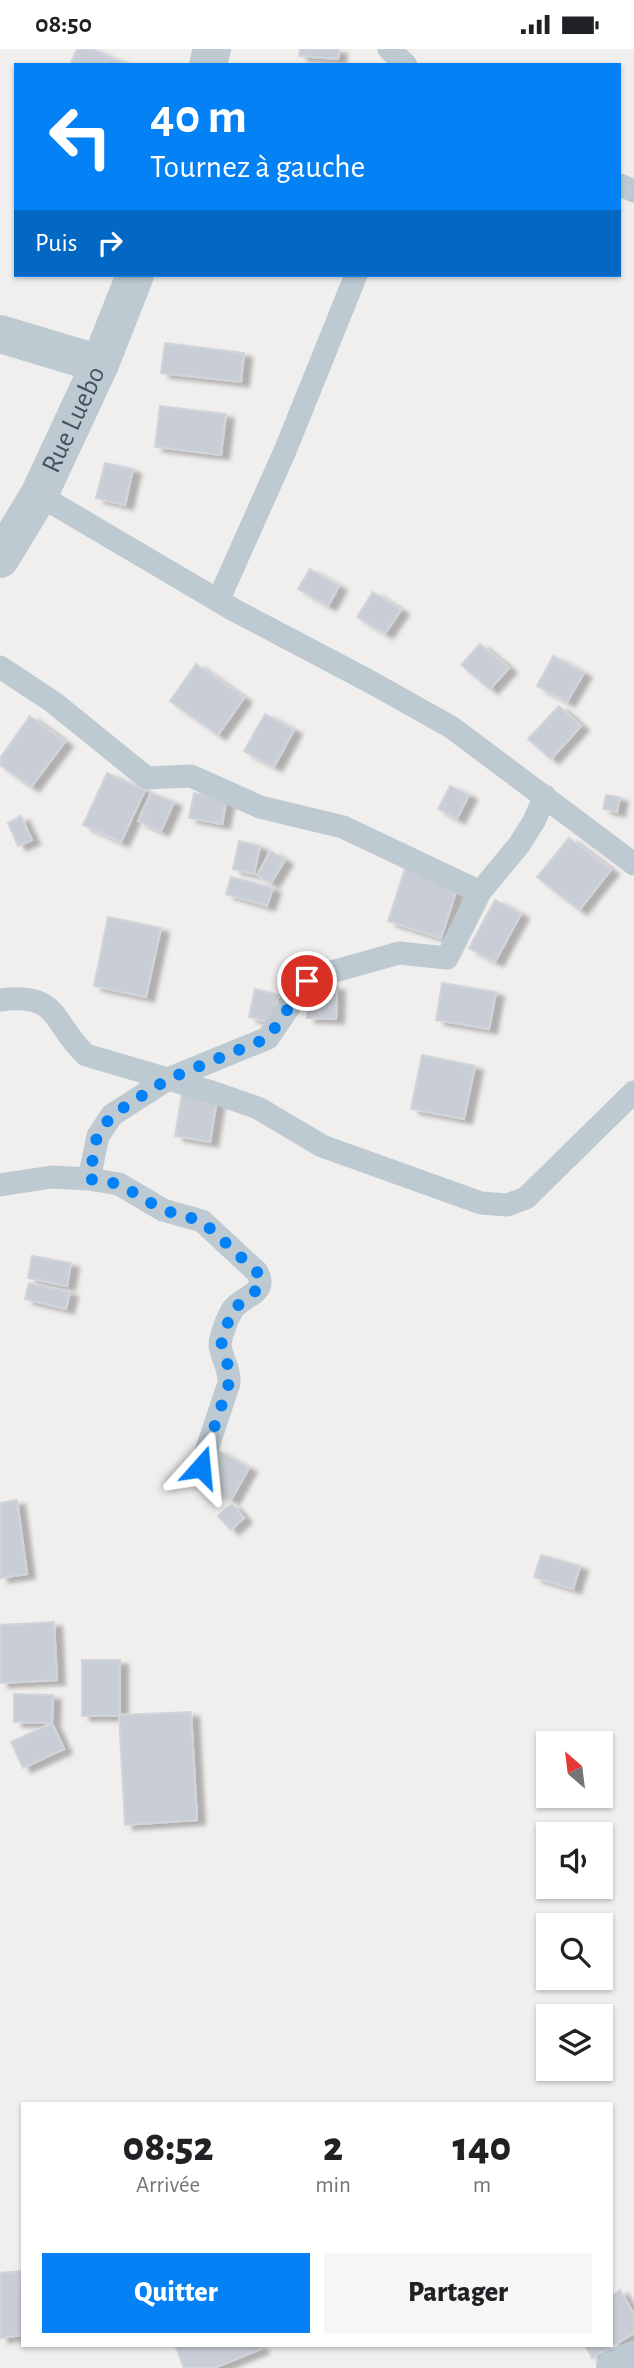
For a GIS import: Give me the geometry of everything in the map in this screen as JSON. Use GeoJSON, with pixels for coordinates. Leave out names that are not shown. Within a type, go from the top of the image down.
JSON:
{"type":"FeatureCollection","features":[{"type":"Feature","properties":{"kind":"street","name":"Rue Luebo"},"geometry":{"type":"LineString","coordinates":[[0,559],[39,495],[100,363],[134,277]]}},
{"type":"Feature","properties":{"kind":"street"},"geometry":{"type":"LineString","coordinates":[[0,334],[100,363]]}},
{"type":"Feature","properties":{"kind":"street"},"geometry":{"type":"LineString","coordinates":[[615,2368],[634,2360]]}},
{"type":"Feature","properties":{"kind":"lane"},"geometry":{"type":"LineString","coordinates":[[389,49],[404,63]]}},
{"type":"Feature","properties":{"kind":"lane"},"geometry":{"type":"LineString","coordinates":[[218,601],[285,451],[355,277]]}},
{"type":"Feature","properties":{"kind":"lane"},"geometry":{"type":"LineString","coordinates":[[39,495],[218,601],[451,727],[634,864]]}},
{"type":"Feature","properties":{"kind":"lane"},"geometry":{"type":"LineString","coordinates":[[0,667],[53,702],[147,779],[191,776],[260,807],[343,827],[480,892]]}},
{"type":"Feature","properties":{"kind":"lane"},"geometry":{"type":"LineString","coordinates":[[89,1179],[97,1136],[112,1115],[168,1079],[268,1038],[307,981],[399,954],[447,958],[480,892],[519,845],[545,796]]}},
{"type":"Feature","properties":{"kind":"lane"},"geometry":{"type":"LineString","coordinates":[[0,1000],[35,999],[52,1010],[73,1043],[86,1055],[258,1108],[322,1146],[481,1203],[507,1205],[526,1198],[634,1091]]}},
{"type":"Feature","properties":{"kind":"lane"},"geometry":{"type":"LineString","coordinates":[[0,1185],[52,1177],[119,1184],[163,1210],[202,1221],[257,1272],[261,1283],[253,1294],[233,1309],[221,1341],[230,1373],[229,1383],[201,1467]]}},
{"type":"Feature","properties":{"kind":"building"},"geometry":{"type":"Polygon","coordinates":[[[77,49],[93,49],[124,63],[71,63],[77,49]]]}},
{"type":"Feature","properties":{"kind":"building"},"geometry":{"type":"Polygon","coordinates":[[[300,49],[339,49],[338,59],[299,56],[300,49]]]}},
{"type":"Feature","properties":{"kind":"building"},"geometry":{"type":"Polygon","coordinates":[[[165,343],[244,353],[241,382],[161,373],[165,343]]]}},
{"type":"Feature","properties":{"kind":"building"},"geometry":{"type":"Polygon","coordinates":[[[160,406],[226,414],[221,455],[155,447],[160,406]]]}},
{"type":"Feature","properties":{"kind":"building"},"geometry":{"type":"Polygon","coordinates":[[[105,463],[133,469],[125,505],[96,498],[105,463]]]}},
{"type":"Feature","properties":{"kind":"building"},"geometry":{"type":"Polygon","coordinates":[[[310,569],[339,586],[328,606],[298,589],[310,569]]]}},
{"type":"Feature","properties":{"kind":"building"},"geometry":{"type":"Polygon","coordinates":[[[373,592],[401,610],[385,634],[357,617],[373,592]]]}},
{"type":"Feature","properties":{"kind":"building"},"geometry":{"type":"Polygon","coordinates":[[[480,644],[509,668],[490,689],[461,665],[480,644]]]}},
{"type":"Feature","properties":{"kind":"building"},"geometry":{"type":"Polygon","coordinates":[[[553,656],[584,673],[567,702],[537,686],[553,656]]]}},
{"type":"Feature","properties":{"kind":"building"},"geometry":{"type":"Polygon","coordinates":[[[196,664],[244,698],[218,735],[170,701],[196,664]]]}},
{"type":"Feature","properties":{"kind":"building"},"geometry":{"type":"Polygon","coordinates":[[[559,706],[581,726],[551,759],[528,739],[559,706]]]}},
{"type":"Feature","properties":{"kind":"building"},"geometry":{"type":"Polygon","coordinates":[[[265,714],[294,730],[274,767],[244,751],[265,714]]]}},
{"type":"Feature","properties":{"kind":"building"},"geometry":{"type":"Polygon","coordinates":[[[30,716],[65,742],[31,787],[0,765],[0,758],[30,716]]]}},
{"type":"Feature","properties":{"kind":"building"},"geometry":{"type":"Polygon","coordinates":[[[107,773],[145,790],[121,842],[83,825],[107,773]]]}},
{"type":"Feature","properties":{"kind":"building"},"geometry":{"type":"Polygon","coordinates":[[[450,786],[469,795],[457,819],[438,809],[450,786]]]}},
{"type":"Feature","properties":{"kind":"building"},"geometry":{"type":"Polygon","coordinates":[[[151,793],[174,802],[161,831],[138,821],[151,793]]]}},
{"type":"Feature","properties":{"kind":"building"},"geometry":{"type":"Polygon","coordinates":[[[194,793],[227,798],[222,824],[189,818],[194,793]]]}},
{"type":"Feature","properties":{"kind":"building"},"geometry":{"type":"Polygon","coordinates":[[[606,795],[620,797],[617,812],[603,809],[606,795]]]}},
{"type":"Feature","properties":{"kind":"building"},"geometry":{"type":"Polygon","coordinates":[[[21,816],[32,840],[18,846],[8,823],[21,816]]]}},
{"type":"Feature","properties":{"kind":"building"},"geometry":{"type":"Polygon","coordinates":[[[569,838],[611,870],[579,910],[537,877],[569,838]]]}},
{"type":"Feature","properties":{"kind":"building"},"geometry":{"type":"Polygon","coordinates":[[[239,841],[260,846],[254,874],[233,869],[239,841]]]}},
{"type":"Feature","properties":{"kind":"building"},"geometry":{"type":"Polygon","coordinates":[[[271,851],[285,860],[271,883],[257,875],[271,851]]]}},
{"type":"Feature","properties":{"kind":"building"},"geometry":{"type":"Polygon","coordinates":[[[405,869],[458,886],[441,938],[388,921],[405,869]]]}},
{"type":"Feature","properties":{"kind":"building"},"geometry":{"type":"Polygon","coordinates":[[[231,877],[273,888],[267,906],[226,894],[231,877]]]}},
{"type":"Feature","properties":{"kind":"building"},"geometry":{"type":"Polygon","coordinates":[[[495,900],[521,914],[495,962],[469,948],[495,900]]]}},
{"type":"Feature","properties":{"kind":"building"},"geometry":{"type":"Polygon","coordinates":[[[108,917],[161,928],[146,997],[94,986],[108,917]]]}},
{"type":"Feature","properties":{"kind":"building"},"geometry":{"type":"Polygon","coordinates":[[[442,983],[496,992],[489,1029],[436,1020],[442,983]]]}},
{"type":"Feature","properties":{"kind":"building"},"geometry":{"type":"Polygon","coordinates":[[[308,986],[337,986],[336,1019],[307,1018],[308,986]]]}},
{"type":"Feature","properties":{"kind":"building"},"geometry":{"type":"Polygon","coordinates":[[[255,989],[279,995],[272,1023],[249,1017],[255,989]]]}},
{"type":"Feature","properties":{"kind":"building"},"geometry":{"type":"Polygon","coordinates":[[[422,1055],[475,1066],[464,1119],[411,1109],[422,1055]]]}},
{"type":"Feature","properties":{"kind":"building"},"geometry":{"type":"Polygon","coordinates":[[[182,1094],[217,1100],[210,1142],[175,1136],[182,1094]]]}},
{"type":"Feature","properties":{"kind":"building"},"geometry":{"type":"Polygon","coordinates":[[[32,1256],[71,1263],[67,1286],[28,1278],[32,1256]]]}},
{"type":"Feature","properties":{"kind":"building"},"geometry":{"type":"Polygon","coordinates":[[[29,1283],[70,1292],[66,1309],[25,1299],[29,1283]]]}},
{"type":"Feature","properties":{"kind":"building"},"geometry":{"type":"Polygon","coordinates":[[[217,1450],[249,1468],[231,1500],[199,1482],[217,1450]]]}},
{"type":"Feature","properties":{"kind":"building"},"geometry":{"type":"Polygon","coordinates":[[[17,1500],[27,1574],[0,1578],[0,1503],[17,1500]]]}},
{"type":"Feature","properties":{"kind":"building"},"geometry":{"type":"Polygon","coordinates":[[[232,1504],[244,1518],[231,1530],[218,1516],[232,1504]]]}},
{"type":"Feature","properties":{"kind":"building"},"geometry":{"type":"Polygon","coordinates":[[[541,1555],[580,1566],[573,1589],[534,1577],[541,1555]]]}},
{"type":"Feature","properties":{"kind":"building"},"geometry":{"type":"Polygon","coordinates":[[[54,1622],[57,1680],[0,1683],[0,1625],[54,1622]]]}},
{"type":"Feature","properties":{"kind":"building"},"geometry":{"type":"Polygon","coordinates":[[[82,1660],[120,1660],[120,1716],[82,1716],[82,1660]]]}},
{"type":"Feature","properties":{"kind":"building"},"geometry":{"type":"Polygon","coordinates":[[[14,1694],[53,1695],[52,1723],[14,1722],[14,1694]]]}},
{"type":"Feature","properties":{"kind":"building"},"geometry":{"type":"Polygon","coordinates":[[[191,1712],[197,1820],[125,1825],[119,1715],[191,1712]]]}},
{"type":"Feature","properties":{"kind":"building"},"geometry":{"type":"Polygon","coordinates":[[[52,1723],[64,1749],[23,1768],[11,1742],[52,1723]]]}},
{"type":"Feature","properties":{"kind":"building"},"geometry":{"type":"Polygon","coordinates":[[[21,2271],[21,2335],[0,2338],[0,2273],[21,2271]]]}},
{"type":"Feature","properties":{"kind":"building"},"geometry":{"type":"Polygon","coordinates":[[[620,2290],[634,2314],[634,2333],[613,2346],[613,2295],[620,2290]]]}},
{"type":"Feature","properties":{"kind":"building"},"geometry":{"type":"Polygon","coordinates":[[[176,2347],[261,2349],[214,2368],[184,2368],[176,2347]]]}},
{"type":"Feature","properties":{"kind":"building"},"geometry":{"type":"Polygon","coordinates":[[[586,2347],[610,2347],[592,2358],[586,2347]]]}},
{"type":"Feature","properties":{"kind":"route"},"geometry":{"type":"LineString","coordinates":[[201,1467],[229,1383],[230,1373],[220,1346],[221,1341],[233,1309],[253,1294],[261,1283],[260,1278],[257,1272],[202,1221],[163,1210],[119,1184],[89,1179],[97,1136],[112,1115],[168,1079],[268,1038],[307,981]]}}]}
